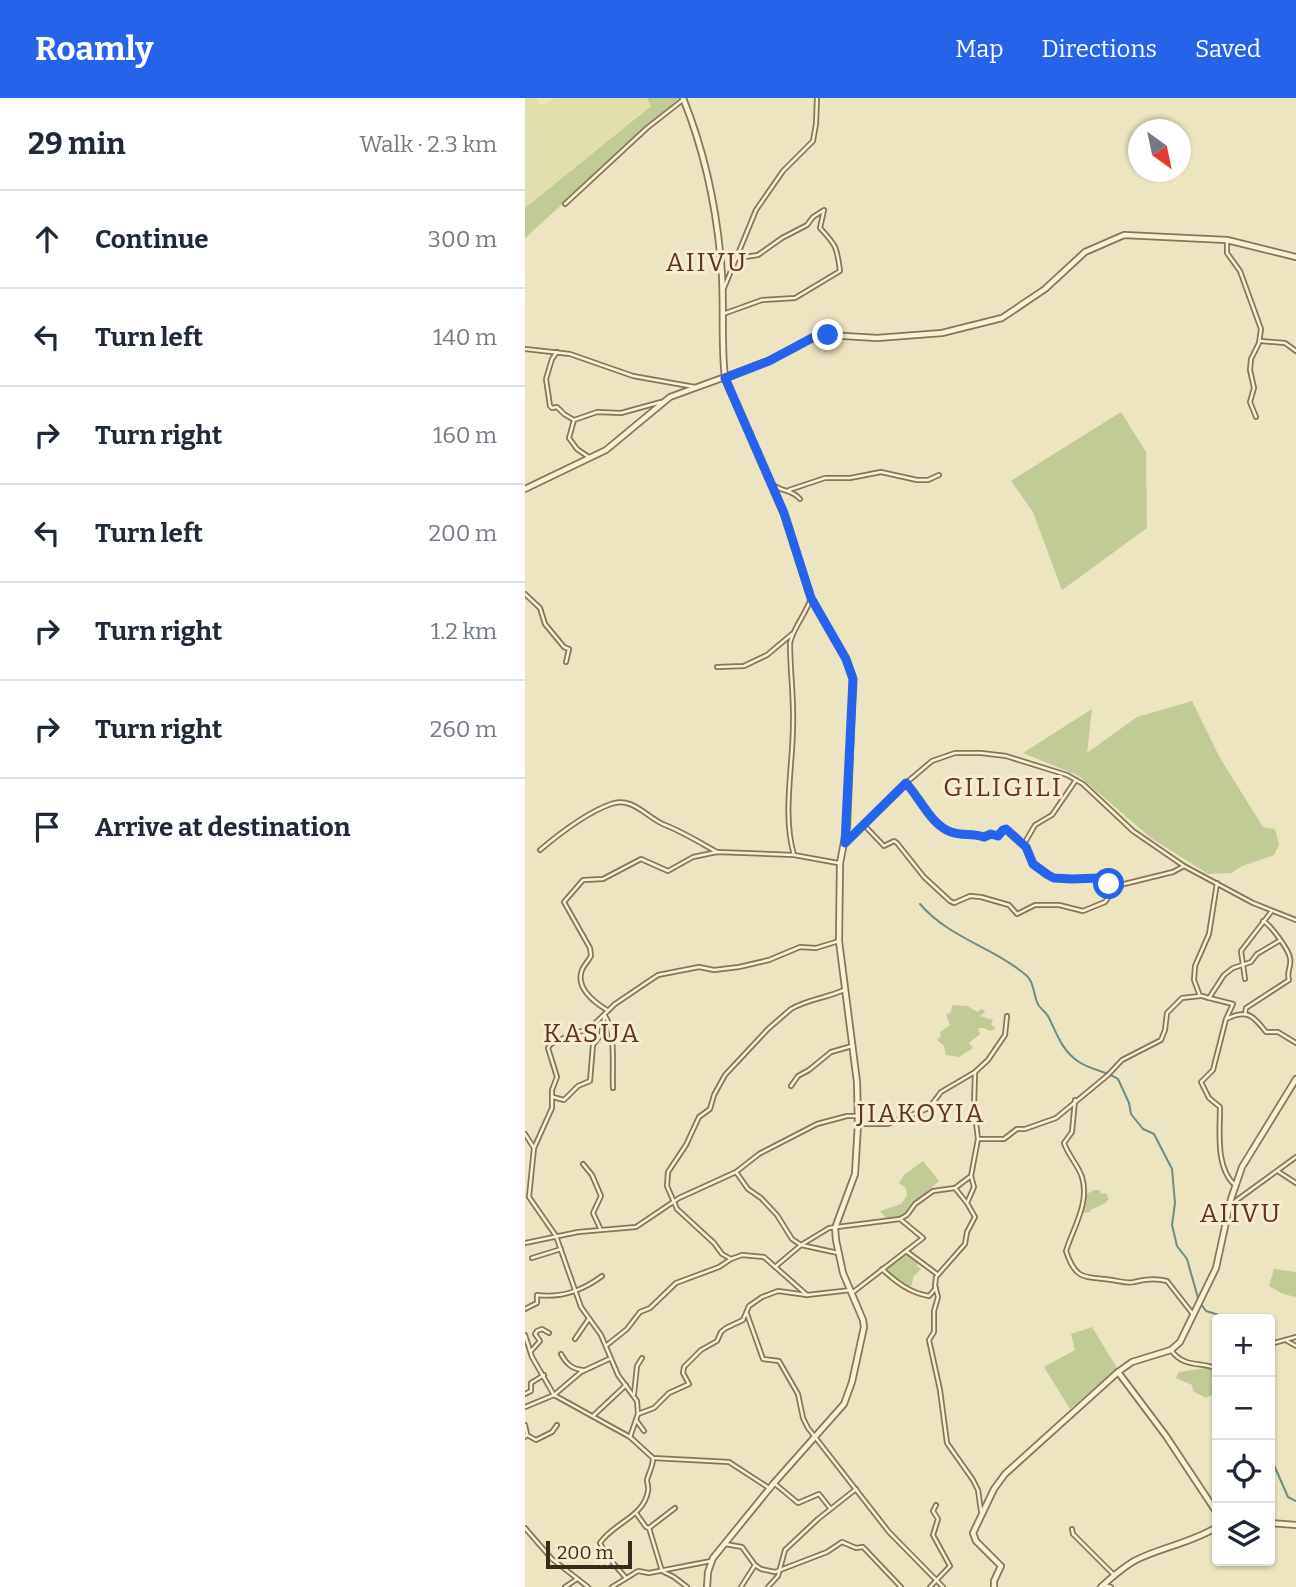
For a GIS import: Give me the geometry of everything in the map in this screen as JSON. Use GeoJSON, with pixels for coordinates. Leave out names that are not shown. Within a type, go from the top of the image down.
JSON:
{"type":"FeatureCollection","features":[{"type":"Feature","properties":{"kind":"street"},"geometry":{"type":"LineString","coordinates":[[723,291],[752,219],[763,199],[783,171],[813,141],[817,124],[817,98]]}},
{"type":"Feature","properties":{"kind":"street"},"geometry":{"type":"LineString","coordinates":[[565,204],[647,128],[684,99],[710,181],[723,291],[725,378],[784,513],[811,598],[846,659],[853,679],[845,843],[840,863],[839,941],[857,1082],[858,1124],[855,1174],[835,1228],[838,1253],[864,1327],[850,1392],[837,1413],[769,1488],[711,1561],[707,1587]]}},
{"type":"Feature","properties":{"kind":"street"},"geometry":{"type":"LineString","coordinates":[[723,314],[762,300],[795,298],[840,271],[835,242],[820,228],[824,210],[807,225],[758,255],[738,258]]}},
{"type":"Feature","properties":{"kind":"street"},"geometry":{"type":"LineString","coordinates":[[557,352],[546,379],[550,406],[557,407],[564,415],[574,420],[597,412],[621,413],[664,401],[769,361],[812,338],[828,335],[877,338],[942,333],[993,322],[1030,301],[1085,252],[1124,235],[1227,240],[1296,257]]}},
{"type":"Feature","properties":{"kind":"street"},"geometry":{"type":"LineString","coordinates":[[1227,240],[1227,253],[1240,271],[1261,329],[1260,341],[1251,359],[1250,370],[1254,388],[1251,402],[1256,417]]}},
{"type":"Feature","properties":{"kind":"street"},"geometry":{"type":"LineString","coordinates":[[1260,341],[1285,343],[1296,351]]}},
{"type":"Feature","properties":{"kind":"street"},"geometry":{"type":"LineString","coordinates":[[525,349],[584,358],[633,376],[695,387]]}},
{"type":"Feature","properties":{"kind":"street"},"geometry":{"type":"LineString","coordinates":[[525,489],[590,458],[621,439],[664,401]]}},
{"type":"Feature","properties":{"kind":"street"},"geometry":{"type":"LineString","coordinates":[[574,420],[569,438],[577,449],[590,458]]}},
{"type":"Feature","properties":{"kind":"street"},"geometry":{"type":"LineString","coordinates":[[772,484],[789,490],[825,478],[863,476],[873,472],[924,480],[939,475]]}},
{"type":"Feature","properties":{"kind":"street"},"geometry":{"type":"LineString","coordinates":[[789,490],[800,499]]}},
{"type":"Feature","properties":{"kind":"street"},"geometry":{"type":"LineString","coordinates":[[525,594],[540,608],[549,630],[569,649],[566,662]]}},
{"type":"Feature","properties":{"kind":"street"},"geometry":{"type":"LineString","coordinates":[[717,667],[744,666],[767,655],[792,635],[803,620],[811,598]]}},
{"type":"Feature","properties":{"kind":"street"},"geometry":{"type":"LineString","coordinates":[[792,635],[790,653],[794,721],[790,820],[794,855]]}},
{"type":"Feature","properties":{"kind":"street"},"geometry":{"type":"LineString","coordinates":[[845,843],[932,761],[955,753],[1006,756],[1041,765],[1076,780],[1133,831],[1184,866],[1271,912],[1296,920]]}},
{"type":"Feature","properties":{"kind":"street"},"geometry":{"type":"LineString","coordinates":[[1023,844],[1035,825],[1052,815],[1076,780]]}},
{"type":"Feature","properties":{"kind":"street"},"geometry":{"type":"LineString","coordinates":[[906,783],[935,820],[950,832],[972,833],[984,837],[991,834],[998,836],[1006,829],[1023,844],[1033,864],[1054,878],[1099,878],[1116,886],[1173,872],[1184,866]]}},
{"type":"Feature","properties":{"kind":"street"},"geometry":{"type":"LineString","coordinates":[[540,850],[568,828],[612,803],[634,805],[643,809],[664,825],[681,831],[717,852]]}},
{"type":"Feature","properties":{"kind":"street"},"geometry":{"type":"LineString","coordinates":[[864,825],[884,846],[894,841],[897,843],[924,877],[954,903],[974,896],[1009,905],[1016,914],[1035,905],[1059,905],[1083,911],[1105,902],[1116,886]]}},
{"type":"Feature","properties":{"kind":"street"},"geometry":{"type":"LineString","coordinates":[[613,1088],[609,1021],[606,1014],[588,997],[581,979],[582,968],[591,956],[590,948],[564,902],[583,880],[603,879],[638,860],[668,872],[693,857],[717,852],[794,855],[840,863]]}},
{"type":"Feature","properties":{"kind":"street"},"geometry":{"type":"LineString","coordinates":[[1200,996],[1194,981],[1195,966],[1209,934],[1217,883]]}},
{"type":"Feature","properties":{"kind":"street"},"geometry":{"type":"LineString","coordinates":[[1245,979],[1241,951],[1271,912]]}},
{"type":"Feature","properties":{"kind":"street"},"geometry":{"type":"LineString","coordinates":[[1245,1014],[1249,1005],[1289,982],[1290,957],[1285,946],[1263,921]]}},
{"type":"Feature","properties":{"kind":"street"},"geometry":{"type":"LineString","coordinates":[[630,1437],[638,1414],[638,1404],[611,1359],[601,1335],[588,1320],[556,1236],[529,1197],[534,1148],[552,1108],[552,1090],[557,1075],[549,1046],[577,1032],[588,1030],[633,990],[664,973],[699,967],[714,970],[739,967],[769,960],[800,947],[816,947],[839,941]]}},
{"type":"Feature","properties":{"kind":"street"},"geometry":{"type":"LineString","coordinates":[[1209,998],[1224,975],[1251,962],[1257,954],[1279,941]]}},
{"type":"Feature","properties":{"kind":"street"},"geometry":{"type":"LineString","coordinates":[[731,1259],[722,1254],[714,1243],[679,1212],[667,1186],[669,1168],[686,1145],[699,1117],[710,1109],[714,1095],[731,1068],[791,1009],[844,990]]}},
{"type":"Feature","properties":{"kind":"street"},"geometry":{"type":"LineString","coordinates":[[978,1139],[1004,1139],[1017,1129],[1025,1129],[1056,1118],[1122,1060],[1161,1040],[1167,1013],[1182,998],[1200,996],[1233,1004],[1226,1019],[1213,1070],[1201,1082],[1208,1096],[1220,1107],[1219,1131],[1223,1164],[1228,1177],[1236,1186]]}},
{"type":"Feature","properties":{"kind":"street"},"geometry":{"type":"LineString","coordinates":[[1226,1019],[1240,1013],[1245,1014],[1266,1032],[1278,1032],[1296,1043]]}},
{"type":"Feature","properties":{"kind":"street"},"geometry":{"type":"LineString","coordinates":[[553,1097],[564,1100],[578,1086],[590,1081],[593,1045],[601,1035],[606,1014]]}},
{"type":"Feature","properties":{"kind":"street"},"geometry":{"type":"LineString","coordinates":[[858,1124],[888,1124],[925,1110],[941,1092],[985,1064],[1002,1040],[1007,1027],[1007,1016]]}},
{"type":"Feature","properties":{"kind":"street"},"geometry":{"type":"LineString","coordinates":[[791,1086],[798,1076],[810,1070],[831,1052],[852,1046]]}},
{"type":"Feature","properties":{"kind":"street"},"geometry":{"type":"LineString","coordinates":[[967,1203],[974,1187],[971,1176],[978,1139],[974,1106],[975,1072]]}},
{"type":"Feature","properties":{"kind":"street"},"geometry":{"type":"LineString","coordinates":[[994,1587],[1001,1566],[973,1537],[995,1489],[1006,1474],[1118,1372],[1132,1362],[1171,1350],[1180,1342],[1216,1268],[1230,1205],[1250,1152],[1296,1079]]}},
{"type":"Feature","properties":{"kind":"street"},"geometry":{"type":"LineString","coordinates":[[1075,1100],[1073,1128],[1064,1143],[1083,1181],[1083,1198],[1078,1222],[1066,1251],[1068,1257],[1078,1273],[1085,1278],[1132,1283],[1150,1279],[1167,1281],[1192,1313]]}},
{"type":"Feature","properties":{"kind":"street"},"geometry":{"type":"LineString","coordinates":[[525,1243],[601,1229],[636,1227],[688,1193],[736,1171],[759,1154],[817,1124],[847,1116],[858,1116]]}},
{"type":"Feature","properties":{"kind":"street"},"geometry":{"type":"LineString","coordinates":[[525,1134],[534,1148]]}},
{"type":"Feature","properties":{"kind":"street"},"geometry":{"type":"LineString","coordinates":[[1230,1205],[1296,1157]]}},
{"type":"Feature","properties":{"kind":"street"},"geometry":{"type":"LineString","coordinates":[[583,1164],[592,1175],[601,1196],[593,1213],[601,1229]]}},
{"type":"Feature","properties":{"kind":"street"},"geometry":{"type":"LineString","coordinates":[[736,1171],[748,1189],[778,1215],[790,1237],[801,1245],[838,1253]]}},
{"type":"Feature","properties":{"kind":"street"},"geometry":{"type":"LineString","coordinates":[[1277,1171],[1296,1183]]}},
{"type":"Feature","properties":{"kind":"street"},"geometry":{"type":"LineString","coordinates":[[775,1267],[801,1245],[829,1228],[859,1222],[900,1219],[933,1191],[955,1188],[971,1176]]}},
{"type":"Feature","properties":{"kind":"street"},"geometry":{"type":"LineString","coordinates":[[955,1188],[975,1214],[974,1223],[967,1232],[965,1244],[937,1274],[938,1297],[934,1311],[934,1332],[929,1340],[940,1390],[945,1437],[950,1449],[973,1480],[982,1514]]}},
{"type":"Feature","properties":{"kind":"street"},"geometry":{"type":"LineString","coordinates":[[638,1414],[654,1408],[669,1393],[689,1384],[683,1373],[684,1367],[703,1347],[717,1341],[723,1330],[739,1322],[753,1303],[778,1291],[807,1295],[851,1292],[882,1269],[923,1237],[900,1219]]}},
{"type":"Feature","properties":{"kind":"street"},"geometry":{"type":"LineString","coordinates":[[532,1258],[561,1249]]}},
{"type":"Feature","properties":{"kind":"street"},"geometry":{"type":"LineString","coordinates":[[906,1251],[937,1274]]}},
{"type":"Feature","properties":{"kind":"street"},"geometry":{"type":"LineString","coordinates":[[606,1345],[670,1287],[741,1255],[762,1256],[807,1295]]}},
{"type":"Feature","properties":{"kind":"street"},"geometry":{"type":"LineString","coordinates":[[882,1269],[908,1289],[927,1297],[936,1288]]}},
{"type":"Feature","properties":{"kind":"street"},"geometry":{"type":"LineString","coordinates":[[525,1309],[537,1303],[537,1295],[576,1292],[602,1276]]}},
{"type":"Feature","properties":{"kind":"street"},"geometry":{"type":"LineString","coordinates":[[747,1314],[763,1359],[781,1363],[797,1394],[803,1418],[814,1436],[889,1532],[943,1587]]}},
{"type":"Feature","properties":{"kind":"street"},"geometry":{"type":"LineString","coordinates":[[575,1339],[588,1320]]}},
{"type":"Feature","properties":{"kind":"street"},"geometry":{"type":"LineString","coordinates":[[531,1351],[540,1341],[535,1334],[537,1331],[542,1329],[549,1333]]}},
{"type":"Feature","properties":{"kind":"street"},"geometry":{"type":"LineString","coordinates":[[525,1335],[532,1357],[554,1395],[630,1437],[653,1458],[729,1462],[769,1488]]}},
{"type":"Feature","properties":{"kind":"street"},"geometry":{"type":"LineString","coordinates":[[1275,1343],[1296,1337]]}},
{"type":"Feature","properties":{"kind":"street"},"geometry":{"type":"LineString","coordinates":[[1287,1340],[1296,1346]]}},
{"type":"Feature","properties":{"kind":"street"},"geometry":{"type":"LineString","coordinates":[[1171,1350],[1180,1359],[1197,1366],[1212,1366]]}},
{"type":"Feature","properties":{"kind":"street"},"geometry":{"type":"LineString","coordinates":[[561,1354],[571,1367],[586,1370]]}},
{"type":"Feature","properties":{"kind":"street"},"geometry":{"type":"LineString","coordinates":[[633,1394],[637,1366],[642,1358]]}},
{"type":"Feature","properties":{"kind":"street"},"geometry":{"type":"LineString","coordinates":[[526,1406],[554,1395],[586,1370],[611,1359]]}},
{"type":"Feature","properties":{"kind":"street"},"geometry":{"type":"LineString","coordinates":[[1118,1372],[1166,1436],[1212,1505]]}},
{"type":"Feature","properties":{"kind":"street"},"geometry":{"type":"LineString","coordinates":[[525,1394],[531,1391],[532,1382],[544,1375]]}},
{"type":"Feature","properties":{"kind":"street"},"geometry":{"type":"LineString","coordinates":[[592,1416],[626,1385]]}},
{"type":"Feature","properties":{"kind":"street"},"geometry":{"type":"LineString","coordinates":[[636,1420],[644,1431]]}},
{"type":"Feature","properties":{"kind":"street"},"geometry":{"type":"LineString","coordinates":[[525,1425],[526,1436],[536,1440],[552,1432],[557,1425]]}},
{"type":"Feature","properties":{"kind":"street"},"geometry":{"type":"LineString","coordinates":[[626,1578],[607,1556],[600,1543],[611,1530],[636,1513],[648,1491],[647,1480],[653,1466],[653,1458]]}},
{"type":"Feature","properties":{"kind":"street"},"geometry":{"type":"LineString","coordinates":[[774,1483],[798,1503],[819,1494],[830,1508]]}},
{"type":"Feature","properties":{"kind":"street"},"geometry":{"type":"LineString","coordinates":[[768,1587],[775,1582],[781,1570],[785,1550],[830,1508],[856,1489]]}},
{"type":"Feature","properties":{"kind":"street"},"geometry":{"type":"LineString","coordinates":[[929,1587],[950,1566],[933,1535],[938,1519],[933,1511],[936,1504]]}},
{"type":"Feature","properties":{"kind":"street"},"geometry":{"type":"LineString","coordinates":[[649,1528],[675,1508]]}},
{"type":"Feature","properties":{"kind":"street"},"geometry":{"type":"LineString","coordinates":[[636,1513],[649,1528],[662,1571],[687,1587]]}},
{"type":"Feature","properties":{"kind":"street"},"geometry":{"type":"LineString","coordinates":[[1275,1523],[1296,1525]]}},
{"type":"Feature","properties":{"kind":"street"},"geometry":{"type":"LineString","coordinates":[[525,1528],[552,1559],[588,1587]]}},
{"type":"Feature","properties":{"kind":"street"},"geometry":{"type":"LineString","coordinates":[[1072,1529],[1073,1534],[1114,1575]]}},
{"type":"Feature","properties":{"kind":"street"},"geometry":{"type":"LineString","coordinates":[[1103,1586],[1137,1560],[1179,1546],[1212,1530]]}},
{"type":"Feature","properties":{"kind":"street"},"geometry":{"type":"LineString","coordinates":[[725,1544],[743,1548],[755,1565],[769,1572],[781,1570],[831,1550],[842,1542],[856,1548],[863,1547],[901,1587]]}},
{"type":"Feature","properties":{"kind":"street"},"geometry":{"type":"LineString","coordinates":[[613,1587],[638,1571],[649,1573],[711,1561]]}},
{"type":"Feature","properties":{"kind":"street"},"geometry":{"type":"LineString","coordinates":[[741,1587],[755,1565]]}},
{"type":"Feature","properties":{"kind":"street"},"geometry":{"type":"LineString","coordinates":[[565,1587],[577,1579]]}},
{"type":"Feature","properties":{"kind":"street"},"geometry":{"type":"LineString","coordinates":[[1103,1586],[1111,1587]]}},
{"type":"Feature","properties":{"kind":"shaded area"},"geometry":{"type":"Polygon","coordinates":[[[525,98],[537,98],[541,105],[555,98],[647,98],[651,105],[525,208],[525,98]]]}},
{"type":"Feature","properties":{"kind":"green space"},"geometry":{"type":"Polygon","coordinates":[[[647,98],[679,98],[525,238],[525,208],[651,106],[647,98]]]}},
{"type":"Feature","properties":{"kind":"green space"},"geometry":{"type":"Polygon","coordinates":[[[1121,412],[1146,452],[1147,528],[1062,590],[1033,512],[1011,481],[1121,412]]]}},
{"type":"Feature","properties":{"kind":"green space"},"geometry":{"type":"Polygon","coordinates":[[[1192,701],[1220,758],[1263,827],[1275,829],[1279,845],[1274,855],[1242,866],[1231,873],[1208,874],[1151,838],[1079,776],[1023,753],[1092,709],[1087,753],[1137,717],[1192,701]]]}},
{"type":"Feature","properties":{"kind":"green space"},"geometry":{"type":"Polygon","coordinates":[[[952,1005],[967,1006],[978,1012],[980,1009],[984,1010],[980,1016],[993,1020],[991,1024],[996,1029],[989,1031],[978,1028],[980,1034],[969,1043],[973,1048],[959,1057],[946,1055],[944,1046],[937,1040],[941,1036],[940,1032],[950,1025],[946,1015],[951,1012],[952,1005]]]}},
{"type":"Feature","properties":{"kind":"green space"},"geometry":{"type":"Polygon","coordinates":[[[923,1161],[939,1181],[911,1206],[911,1211],[899,1217],[886,1218],[880,1211],[901,1204],[907,1196],[906,1188],[899,1183],[904,1175],[923,1161]]]}},
{"type":"Feature","properties":{"kind":"green space"},"geometry":{"type":"Polygon","coordinates":[[[1100,1190],[1101,1194],[1106,1193],[1109,1199],[1090,1210],[1091,1212],[1081,1213],[1083,1207],[1080,1203],[1086,1194],[1100,1190]]]}},
{"type":"Feature","properties":{"kind":"green space"},"geometry":{"type":"Polygon","coordinates":[[[908,1253],[919,1260],[917,1266],[921,1269],[908,1287],[884,1268],[908,1253]]]}},
{"type":"Feature","properties":{"kind":"green space"},"geometry":{"type":"Polygon","coordinates":[[[1274,1269],[1296,1272],[1296,1297],[1283,1294],[1269,1286],[1274,1269]]]}},
{"type":"Feature","properties":{"kind":"green space"},"geometry":{"type":"Polygon","coordinates":[[[1092,1327],[1117,1368],[1070,1409],[1044,1367],[1075,1350],[1071,1334],[1092,1327]]]}},
{"type":"Feature","properties":{"kind":"green space"},"geometry":{"type":"Polygon","coordinates":[[[1212,1367],[1212,1395],[1206,1398],[1193,1391],[1192,1385],[1176,1378],[1179,1372],[1212,1367]]]}},
{"type":"Feature","properties":{"kind":"waterway"},"geometry":{"type":"LineString","coordinates":[[920,904],[944,926],[1027,976],[1039,1006],[1048,1016],[1068,1053],[1084,1065],[1118,1079],[1131,1114],[1143,1129],[1154,1134],[1172,1169],[1175,1203],[1172,1225],[1177,1246],[1187,1259],[1198,1298]]}},
{"type":"Feature","properties":{"kind":"waterway"},"geometry":{"type":"LineString","coordinates":[[1201,1304],[1206,1311],[1216,1314]]}},
{"type":"Feature","properties":{"kind":"waterway"},"geometry":{"type":"LineString","coordinates":[[1275,1467],[1288,1497],[1296,1501]]}},
{"type":"Feature","properties":{"kind":"district","name":"AIIVU"},"geometry":{"type":"Point","coordinates":[707,262]}},
{"type":"Feature","properties":{"kind":"district","name":"GILIGILI"},"geometry":{"type":"Point","coordinates":[1003,787]}},
{"type":"Feature","properties":{"kind":"district","name":"KASUA"},"geometry":{"type":"Point","coordinates":[592,1033]}},
{"type":"Feature","properties":{"kind":"district","name":"JIAKOYIA"},"geometry":{"type":"Point","coordinates":[921,1113]}},
{"type":"Feature","properties":{"kind":"district","name":"AIIVU"},"geometry":{"type":"Point","coordinates":[1241,1213]}},
{"type":"Feature","properties":{"kind":"route"},"geometry":{"type":"LineString","coordinates":[[828,335],[812,338],[769,361],[725,378],[784,513],[811,598],[846,659],[853,679],[845,843],[906,783],[935,820],[950,832],[972,833],[984,837],[991,834],[998,836],[1006,829],[1026,847],[1030,861],[1048,875],[1072,879],[1094,877],[1109,884]]}}]}
